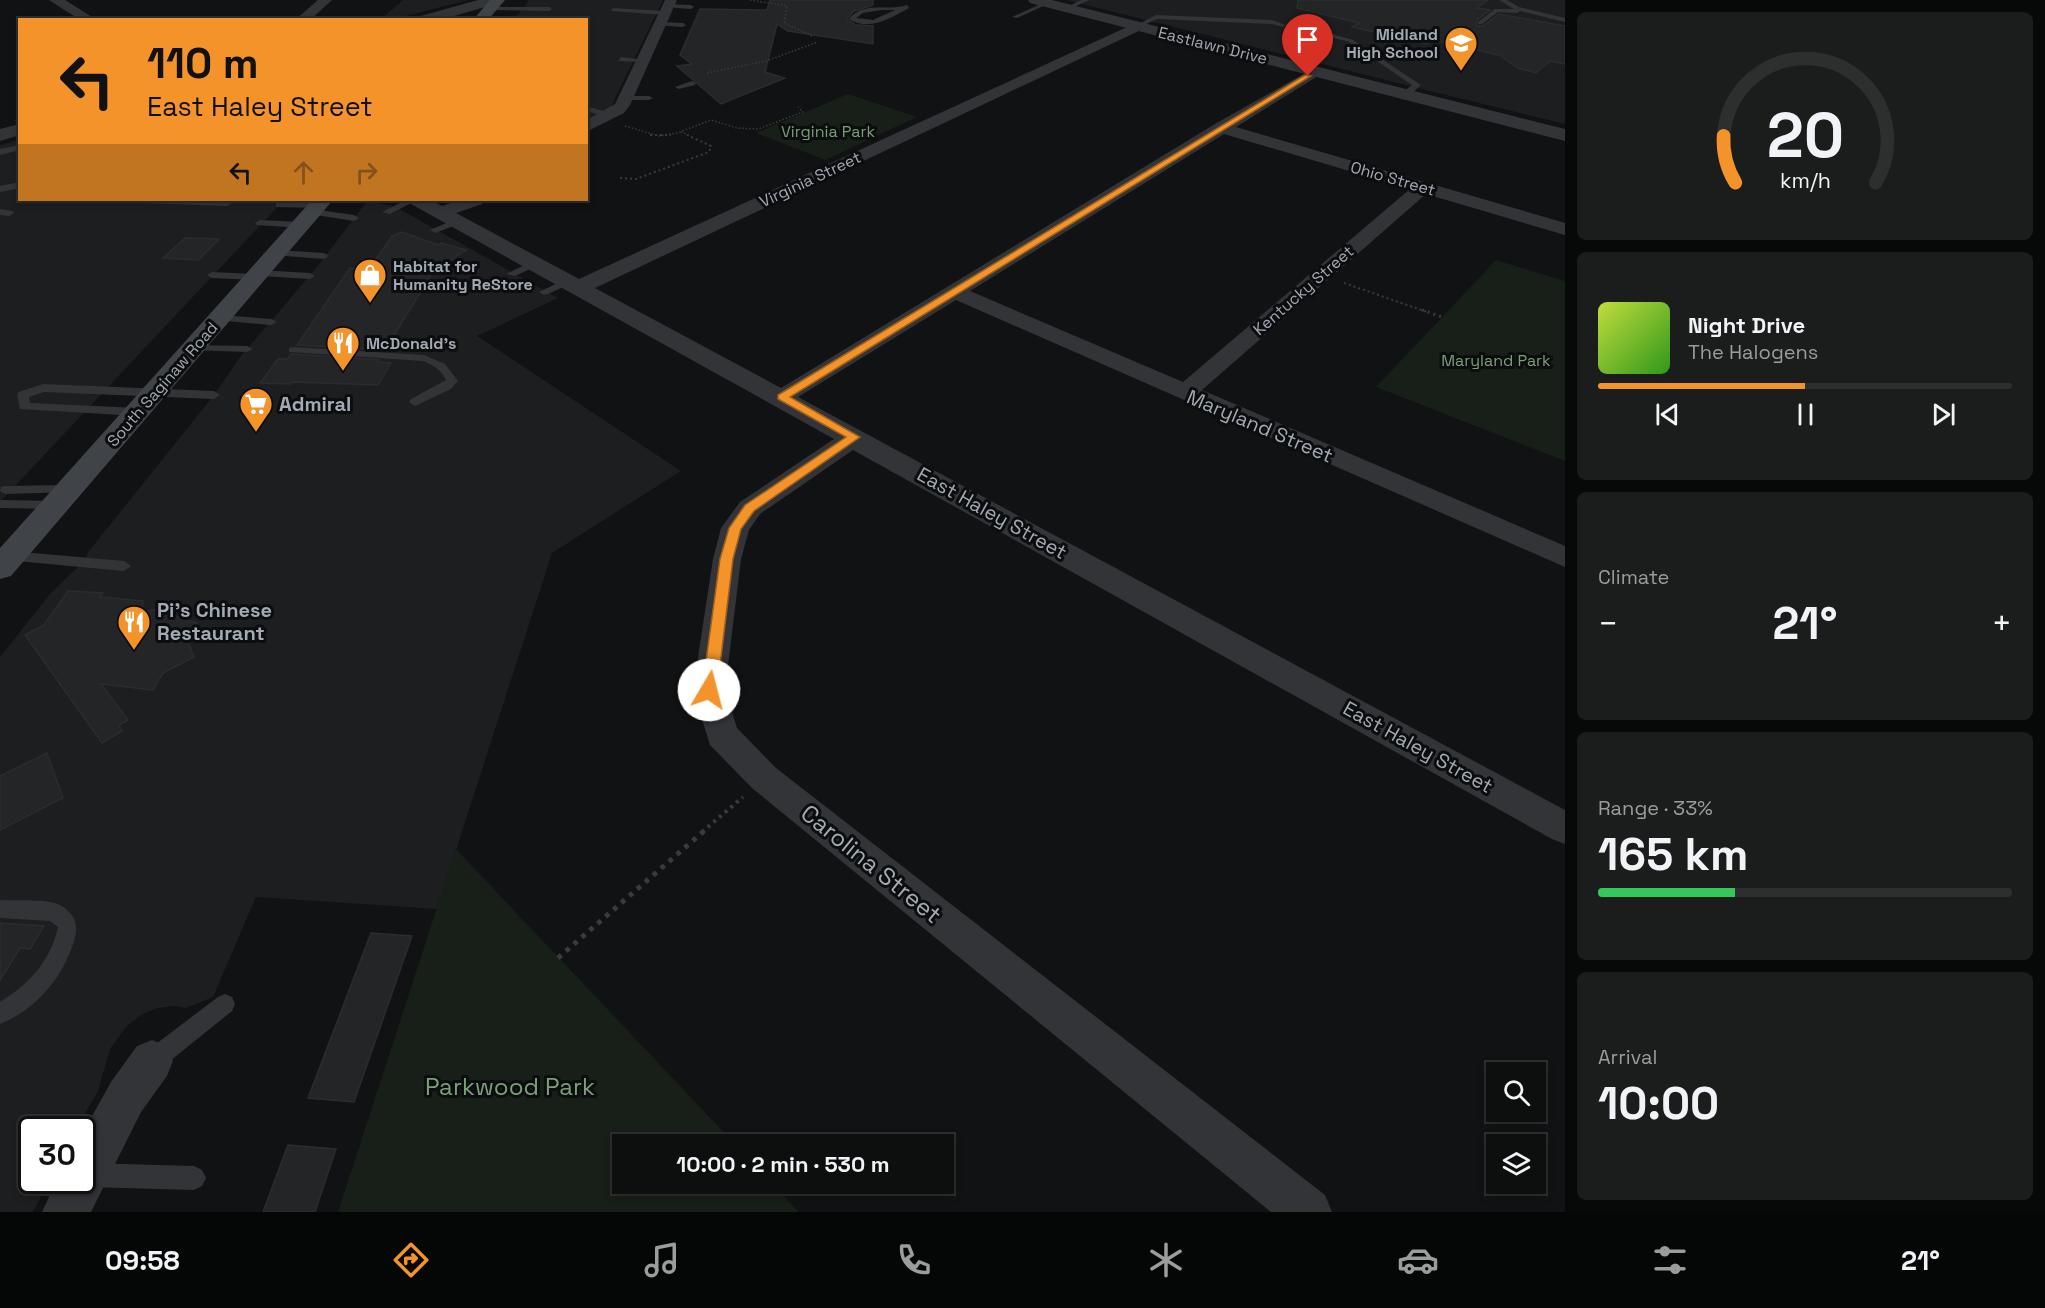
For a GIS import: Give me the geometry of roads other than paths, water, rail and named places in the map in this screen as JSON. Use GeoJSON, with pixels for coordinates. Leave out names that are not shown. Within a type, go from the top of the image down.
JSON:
{"type":"FeatureCollection","features":[{"type":"Feature","properties":{"kind":"main road","name":"South Saginaw Road"},"geometry":{"type":"LineString","coordinates":[[5,562],[313,211]]}},
{"type":"Feature","properties":{"kind":"street"},"geometry":{"type":"LineString","coordinates":[[55,0],[87,18]]}},
{"type":"Feature","properties":{"kind":"street"},"geometry":{"type":"LineString","coordinates":[[302,0],[322,3]]}},
{"type":"Feature","properties":{"kind":"street","name":"Eastlawn Drive"},"geometry":{"type":"LineString","coordinates":[[1041,2],[1565,135]]}},
{"type":"Feature","properties":{"kind":"street"},"geometry":{"type":"LineString","coordinates":[[303,18],[322,3]]}},
{"type":"Feature","properties":{"kind":"street"},"geometry":{"type":"LineString","coordinates":[[434,18],[489,9]]}},
{"type":"Feature","properties":{"kind":"street"},"geometry":{"type":"LineString","coordinates":[[588,126],[612,118],[618,110],[665,11]]}},
{"type":"Feature","properties":{"kind":"street","name":"Virginia Street"},"geometry":{"type":"LineString","coordinates":[[564,287],[1138,26]]}},
{"type":"Feature","properties":{"kind":"street"},"geometry":{"type":"LineString","coordinates":[[782,397],[1316,71]]}},
{"type":"Feature","properties":{"kind":"street","name":"Ohio Street"},"geometry":{"type":"LineString","coordinates":[[1221,128],[1565,229]]}},
{"type":"Feature","properties":{"kind":"street","name":"Kentucky Street"},"geometry":{"type":"LineString","coordinates":[[1184,393],[1423,187]]}},
{"type":"Feature","properties":{"kind":"street","name":"East Haley Street"},"geometry":{"type":"LineString","coordinates":[[419,201],[445,221],[523,269],[564,287],[782,397],[1565,828]]}},
{"type":"Feature","properties":{"kind":"street"},"geometry":{"type":"LineString","coordinates":[[445,221],[474,201]]}},
{"type":"Feature","properties":{"kind":"street","name":"Maryland Street"},"geometry":{"type":"LineString","coordinates":[[955,292],[1565,557]]}},
{"type":"Feature","properties":{"kind":"street","name":"Carolina Street"},"geometry":{"type":"LineString","coordinates":[[854,437],[750,508],[735,528],[709,690],[722,735],[764,778],[1308,1212]]}},
{"type":"Feature","properties":{"kind":"street"},"geometry":{"type":"LineString","coordinates":[[96,1155],[126,1097],[152,1061]]}},
{"type":"Feature","properties":{"kind":"lane"},"geometry":{"type":"LineString","coordinates":[[1068,8],[1086,0]]}},
{"type":"Feature","properties":{"kind":"lane"},"geometry":{"type":"LineString","coordinates":[[1502,0],[1535,14]]}},
{"type":"Feature","properties":{"kind":"lane"},"geometry":{"type":"LineString","coordinates":[[1015,17],[1041,2]]}},
{"type":"Feature","properties":{"kind":"lane"},"geometry":{"type":"LineString","coordinates":[[613,10],[665,11],[691,7]]}},
{"type":"Feature","properties":{"kind":"lane"},"geometry":{"type":"LineString","coordinates":[[905,8],[878,22],[860,24],[852,19],[852,16],[874,9],[905,8]]}},
{"type":"Feature","properties":{"kind":"lane"},"geometry":{"type":"LineString","coordinates":[[489,9],[549,9]]}},
{"type":"Feature","properties":{"kind":"lane"},"geometry":{"type":"LineString","coordinates":[[489,9],[516,17]]}},
{"type":"Feature","properties":{"kind":"lane"},"geometry":{"type":"LineString","coordinates":[[1480,23],[1497,10],[1565,20]]}},
{"type":"Feature","properties":{"kind":"lane"},"geometry":{"type":"LineString","coordinates":[[665,11],[683,25]]}},
{"type":"Feature","properties":{"kind":"lane"},"geometry":{"type":"LineString","coordinates":[[1138,26],[1156,17],[1272,22],[1283,25]]}},
{"type":"Feature","properties":{"kind":"lane"},"geometry":{"type":"LineString","coordinates":[[1332,36],[1351,41],[1417,85],[1406,94]]}},
{"type":"Feature","properties":{"kind":"lane"},"geometry":{"type":"LineString","coordinates":[[621,59],[642,60]]}},
{"type":"Feature","properties":{"kind":"lane"},"geometry":{"type":"LineString","coordinates":[[679,87],[692,83]]}},
{"type":"Feature","properties":{"kind":"lane"},"geometry":{"type":"LineString","coordinates":[[625,98],[649,98]]}},
{"type":"Feature","properties":{"kind":"lane"},"geometry":{"type":"LineString","coordinates":[[588,109],[612,118]]}},
{"type":"Feature","properties":{"kind":"lane"},"geometry":{"type":"LineString","coordinates":[[4,136],[18,146]]}},
{"type":"Feature","properties":{"kind":"lane"},"geometry":{"type":"LineString","coordinates":[[3,191],[18,187]]}},
{"type":"Feature","properties":{"kind":"lane"},"geometry":{"type":"LineString","coordinates":[[170,201],[227,203]]}},
{"type":"Feature","properties":{"kind":"lane"},"geometry":{"type":"LineString","coordinates":[[387,212],[410,201]]}},
{"type":"Feature","properties":{"kind":"lane"},"geometry":{"type":"LineString","coordinates":[[279,205],[354,218]]}},
{"type":"Feature","properties":{"kind":"lane"},"geometry":{"type":"LineString","coordinates":[[260,224],[313,211]]}},
{"type":"Feature","properties":{"kind":"lane"},"geometry":{"type":"LineString","coordinates":[[277,253],[324,256]]}},
{"type":"Feature","properties":{"kind":"lane"},"geometry":{"type":"LineString","coordinates":[[212,275],[309,276]]}},
{"type":"Feature","properties":{"kind":"lane"},"geometry":{"type":"LineString","coordinates":[[220,318],[271,322]]}},
{"type":"Feature","properties":{"kind":"lane"},"geometry":{"type":"LineString","coordinates":[[194,348],[247,349]]}},
{"type":"Feature","properties":{"kind":"lane"},"geometry":{"type":"LineString","coordinates":[[293,350],[424,358],[435,362],[451,376],[452,381],[447,386],[415,402]]}},
{"type":"Feature","properties":{"kind":"lane"},"geometry":{"type":"LineString","coordinates":[[138,412],[24,406],[22,395],[43,388],[214,394]]}},
{"type":"Feature","properties":{"kind":"lane"},"geometry":{"type":"LineString","coordinates":[[6,490],[62,497]]}},
{"type":"Feature","properties":{"kind":"lane"},"geometry":{"type":"LineString","coordinates":[[0,504],[62,497]]}},
{"type":"Feature","properties":{"kind":"lane"},"geometry":{"type":"LineString","coordinates":[[5,562],[124,566]]}},
{"type":"Feature","properties":{"kind":"lane"},"geometry":{"type":"LineString","coordinates":[[0,909],[54,912],[68,924],[65,945],[48,978],[24,1000],[0,1014]]}},
{"type":"Feature","properties":{"kind":"lane"},"geometry":{"type":"LineString","coordinates":[[152,1061],[225,1004]]}},
{"type":"Feature","properties":{"kind":"lane"},"geometry":{"type":"LineString","coordinates":[[96,1191],[194,1178]]}},
{"type":"Feature","properties":{"kind":"place","name":"Midland High School"},"geometry":{"type":"Point","coordinates":[1461,72]}},
{"type":"Feature","properties":{"kind":"place","name":"Habitat for Humanity ReStore"},"geometry":{"type":"Point","coordinates":[370,304]}},
{"type":"Feature","properties":{"kind":"place","name":"McDonald's"},"geometry":{"type":"Point","coordinates":[343,372]}},
{"type":"Feature","properties":{"kind":"place","name":"Admiral"},"geometry":{"type":"Point","coordinates":[256,433]}},
{"type":"Feature","properties":{"kind":"place","name":"Pi's Chinese Restaurant"},"geometry":{"type":"Point","coordinates":[134,651]}},
{"type":"Feature","properties":{"kind":"park label","name":"Virginia Park"},"geometry":{"type":"Point","coordinates":[828,131]}},
{"type":"Feature","properties":{"kind":"park label","name":"Maryland Park"},"geometry":{"type":"Point","coordinates":[1496,360]}},
{"type":"Feature","properties":{"kind":"park label","name":"Parkwood Park"},"geometry":{"type":"Point","coordinates":[510,1087]}}]}
